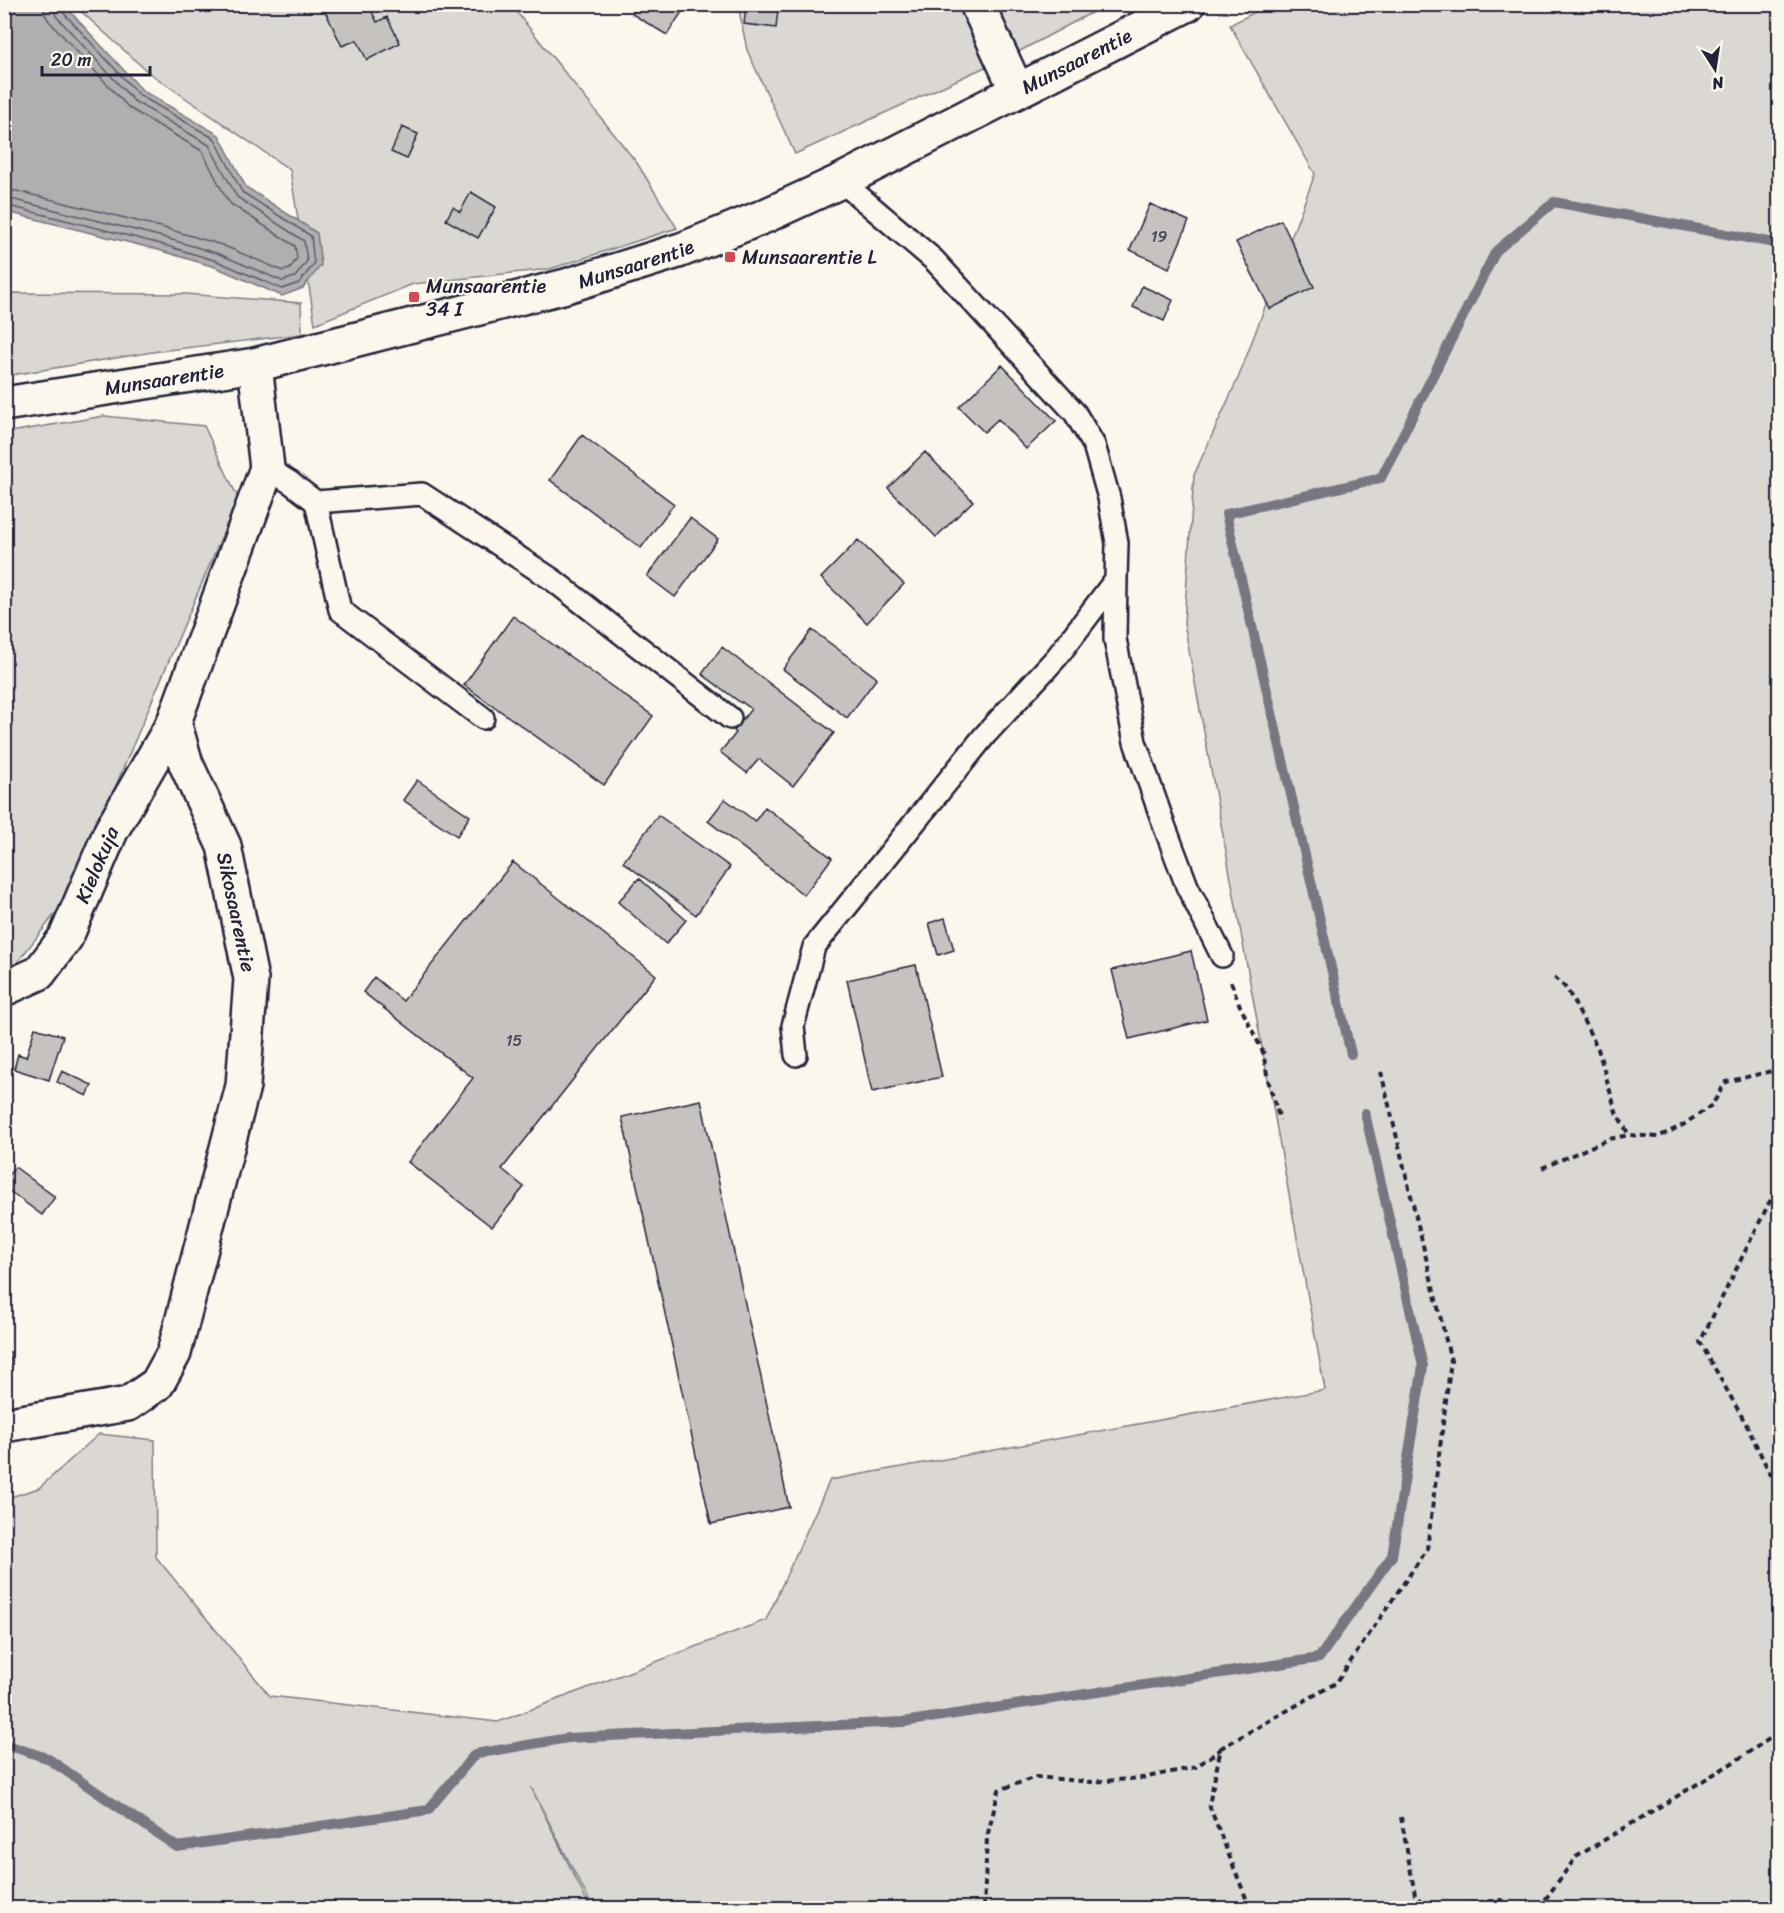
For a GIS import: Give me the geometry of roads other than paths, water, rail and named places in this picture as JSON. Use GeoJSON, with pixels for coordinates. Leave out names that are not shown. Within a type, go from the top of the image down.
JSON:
{"type":"FeatureCollection","features":[{"type":"Feature","properties":{"kind":"street"},"geometry":{"type":"LineString","coordinates":[[977,4],[1017,91]]}},
{"type":"Feature","properties":{"kind":"street","name":"Munsaarentie"},"geometry":{"type":"LineString","coordinates":[[4,405],[255,365],[566,286],[681,250],[765,216],[841,181],[1188,4]]}},
{"type":"Feature","properties":{"kind":"street"},"geometry":{"type":"LineString","coordinates":[[174,722],[267,468],[255,365]]}},
{"type":"Feature","properties":{"kind":"street","name":"Kielokuja"},"geometry":{"type":"LineString","coordinates":[[4,989],[39,973],[66,937],[111,831],[174,722]]}},
{"type":"Feature","properties":{"kind":"street","name":"Sikosaarentie"},"geometry":{"type":"LineString","coordinates":[[4,1425],[128,1404],[157,1384],[174,1353],[243,1086],[251,979],[224,846],[186,764],[174,722]]}},
{"type":"Feature","properties":{"kind":"lane"},"geometry":{"type":"LineString","coordinates":[[841,181],[934,260],[1075,413],[1094,445],[1109,498],[1117,543],[1115,639],[1135,742],[1187,886],[1222,956]]}},
{"type":"Feature","properties":{"kind":"lane"},"geometry":{"type":"LineString","coordinates":[[267,468],[316,502],[340,610],[483,718]]}},
{"type":"Feature","properties":{"kind":"lane"},"geometry":{"type":"LineString","coordinates":[[316,502],[422,494],[553,580],[730,718]]}},
{"type":"Feature","properties":{"kind":"lane"},"geometry":{"type":"LineString","coordinates":[[796,1055],[793,1026],[814,947],[985,735],[1057,657],[1116,579]]}},
{"type":"Feature","properties":{"kind":"water"},"geometry":{"type":"Polygon","coordinates":[[[4,5],[64,5],[143,91],[219,135],[246,187],[317,233],[321,265],[303,288],[282,296],[215,267],[155,249],[5,213],[4,5]]]}},
{"type":"Feature","properties":{"kind":"waterway"},"geometry":{"type":"LineString","coordinates":[[1351,1054],[1226,514],[1381,478],[1496,251],[1554,202],[1780,244]]}},
{"type":"Feature","properties":{"kind":"waterway"},"geometry":{"type":"LineString","coordinates":[[4,1744],[47,1758],[177,1847],[428,1810],[475,1754],[568,1738],[903,1722],[1319,1658],[1392,1556],[1423,1366],[1365,1113]]}},
{"type":"Feature","properties":{"kind":"place","name":"Munsaarentie L"},"geometry":{"type":"Point","coordinates":[730,257]}},
{"type":"Feature","properties":{"kind":"place","name":"Munsaarentie 34 I"},"geometry":{"type":"Point","coordinates":[414,297]}}]}
